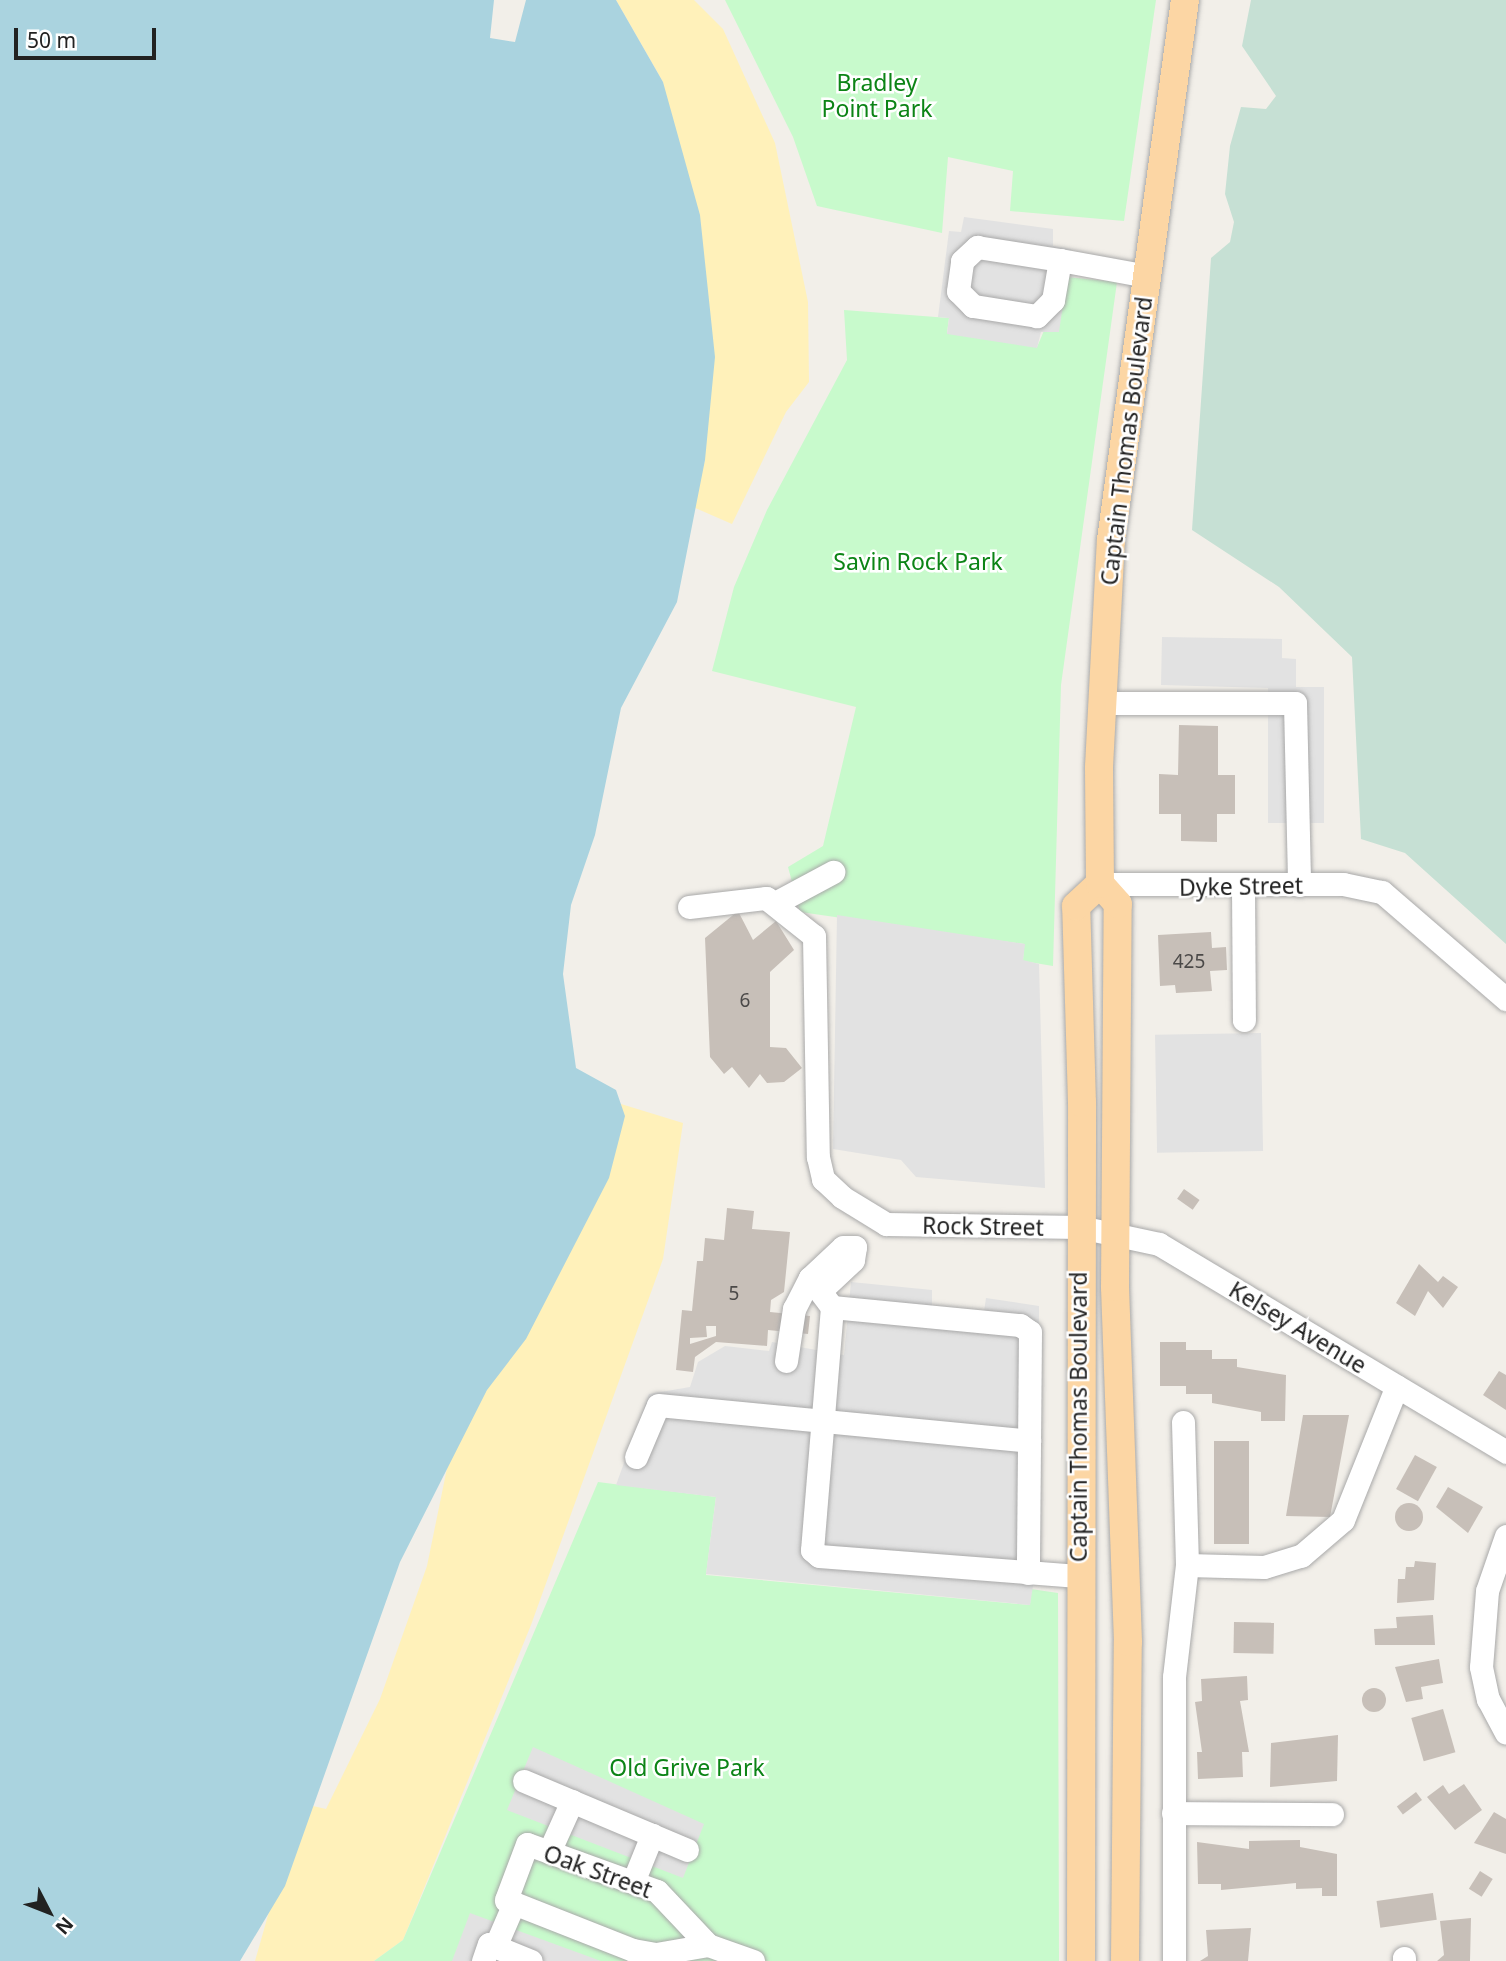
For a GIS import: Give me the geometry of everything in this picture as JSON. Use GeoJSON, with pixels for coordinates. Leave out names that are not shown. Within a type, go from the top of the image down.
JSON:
{"type":"FeatureCollection","features":[{"type":"Feature","properties":{"kind":"main road","name":"Captain Thomas Boulevard"},"geometry":{"type":"LineString","coordinates":[[1125,1961],[1128,1642],[1118,1232],[1118,904],[1100,884],[1102,703],[1111,540],[1185,0]]}},
{"type":"Feature","properties":{"kind":"main road","name":"Captain Thomas Boulevard"},"geometry":{"type":"LineString","coordinates":[[1081,1961],[1078,1576],[1080,1227],[1076,906],[1100,884]]}},
{"type":"Feature","properties":{"kind":"street"},"geometry":{"type":"LineString","coordinates":[[1060,260],[1147,275]]}},
{"type":"Feature","properties":{"kind":"street"},"geometry":{"type":"LineString","coordinates":[[1102,703],[1295,703],[1298,885]]}},
{"type":"Feature","properties":{"kind":"street"},"geometry":{"type":"LineString","coordinates":[[777,902],[833,872]]}},
{"type":"Feature","properties":{"kind":"street","name":"Dyke Street"},"geometry":{"type":"LineString","coordinates":[[1100,884],[1298,885],[1382,892],[1506,999]]}},
{"type":"Feature","properties":{"kind":"street"},"geometry":{"type":"LineString","coordinates":[[1243,886],[1244,1020]]}},
{"type":"Feature","properties":{"kind":"street"},"geometry":{"type":"LineString","coordinates":[[689,907],[754,898],[777,902],[814,936],[819,1168],[830,1188],[886,1224],[855,1247],[843,1247],[821,1292],[821,1421],[808,1541],[819,1556],[1078,1576]]}},
{"type":"Feature","properties":{"kind":"street","name":"Rock Street"},"geometry":{"type":"LineString","coordinates":[[886,1224],[1080,1227]]}},
{"type":"Feature","properties":{"kind":"street","name":"Kelsey Avenue"},"geometry":{"type":"LineString","coordinates":[[1080,1227],[1118,1232],[1159,1244],[1506,1452]]}},
{"type":"Feature","properties":{"kind":"street"},"geometry":{"type":"LineString","coordinates":[[786,1361],[794,1309],[821,1292],[1026,1326],[1028,1573]]}},
{"type":"Feature","properties":{"kind":"street"},"geometry":{"type":"LineString","coordinates":[[1186,1565],[1264,1567],[1301,1556],[1343,1520],[1397,1386]]}},
{"type":"Feature","properties":{"kind":"street"},"geometry":{"type":"LineString","coordinates":[[636,1457],[658,1405],[1029,1441]]}},
{"type":"Feature","properties":{"kind":"street"},"geometry":{"type":"LineString","coordinates":[[1174,1961],[1174,1677],[1186,1565],[1183,1422]]}},
{"type":"Feature","properties":{"kind":"street"},"geometry":{"type":"LineString","coordinates":[[1506,1536],[1487,1591],[1481,1667],[1488,1699],[1506,1733]]}},
{"type":"Feature","properties":{"kind":"street"},"geometry":{"type":"LineString","coordinates":[[524,1781],[687,1850]]}},
{"type":"Feature","properties":{"kind":"street"},"geometry":{"type":"LineString","coordinates":[[549,1852],[572,1801]]}},
{"type":"Feature","properties":{"kind":"street"},"geometry":{"type":"LineString","coordinates":[[1173,1813],[1332,1814]]}},
{"type":"Feature","properties":{"kind":"street"},"geometry":{"type":"LineString","coordinates":[[633,1882],[652,1835]]}},
{"type":"Feature","properties":{"kind":"street","name":"Oak Street"},"geometry":{"type":"LineString","coordinates":[[514,1903],[506,1900],[527,1844],[633,1882],[673,1902],[708,1945]]}},
{"type":"Feature","properties":{"kind":"street"},"geometry":{"type":"LineString","coordinates":[[531,1961],[489,1954],[514,1903],[606,1951],[656,1954],[708,1945],[744,1960]]}},
{"type":"Feature","properties":{"kind":"green space","name":"Bradley Point Park"},"geometry":{"type":"Polygon","coordinates":[[[725,0],[1156,0],[1124,221],[1010,211],[1013,171],[948,157],[942,233],[817,206],[793,137],[725,0]]]}},
{"type":"Feature","properties":{"kind":"green space"},"geometry":{"type":"Polygon","coordinates":[[[1251,0],[1506,0],[1506,944],[1405,853],[1361,839],[1352,657],[1279,587],[1192,530],[1211,258],[1230,242],[1234,222],[1225,194],[1230,146],[1241,107],[1266,109],[1276,96],[1242,46],[1251,0]]]}},
{"type":"Feature","properties":{"kind":"green space","name":"Savin Rock Park"},"geometry":{"type":"Polygon","coordinates":[[[1067,277],[1117,282],[1061,685],[1053,966],[1023,961],[1024,944],[800,912],[788,867],[823,846],[856,707],[712,671],[734,587],[767,510],[847,360],[844,310],[949,318],[947,333],[1037,347],[1067,277]]]}},
{"type":"Feature","properties":{"kind":"green space","name":"Old Grive Park"},"geometry":{"type":"Polygon","coordinates":[[[598,1482],[716,1497],[706,1575],[1030,1605],[1031,1589],[1058,1593],[1059,1961],[374,1961],[403,1940],[598,1482]]]}},
{"type":"Feature","properties":{"kind":"sand"},"geometry":{"type":"Polygon","coordinates":[[[616,0],[694,0],[723,29],[775,143],[808,302],[809,382],[786,412],[732,524],[693,507],[705,460],[663,82],[616,0]]]}},
{"type":"Feature","properties":{"kind":"sand"},"geometry":{"type":"Polygon","coordinates":[[[608,1100],[683,1123],[663,1259],[531,1625],[403,1940],[374,1961],[255,1961],[300,1803],[326,1809],[380,1699],[427,1566],[455,1429],[608,1100]]]}},
{"type":"Feature","properties":{"kind":"shaded area"},"geometry":{"type":"Polygon","coordinates":[[[964,217],[1053,229],[1053,246],[1071,249],[1059,332],[1041,332],[1037,348],[947,334],[949,318],[938,317],[949,231],[961,232],[964,217]]]}},
{"type":"Feature","properties":{"kind":"shaded area"},"geometry":{"type":"Polygon","coordinates":[[[1162,637],[1282,639],[1282,658],[1296,659],[1296,687],[1324,687],[1324,823],[1268,823],[1268,688],[1161,685],[1162,637]]]}},
{"type":"Feature","properties":{"kind":"shaded area"},"geometry":{"type":"Polygon","coordinates":[[[837,915],[1025,944],[1023,960],[1039,964],[1045,1188],[916,1177],[901,1160],[833,1149],[837,915]]]}},
{"type":"Feature","properties":{"kind":"shaded area"},"geometry":{"type":"Polygon","coordinates":[[[1261,1033],[1263,1151],[1157,1153],[1155,1035],[1261,1033]]]}},
{"type":"Feature","properties":{"kind":"shaded area"},"geometry":{"type":"Polygon","coordinates":[[[851,1282],[932,1290],[932,1306],[984,1312],[986,1298],[1039,1306],[1039,1548],[1030,1605],[706,1574],[716,1497],[616,1485],[649,1394],[690,1387],[698,1362],[725,1346],[769,1351],[772,1342],[844,1355],[851,1282]]]}},
{"type":"Feature","properties":{"kind":"shaded area"},"geometry":{"type":"Polygon","coordinates":[[[533,1747],[704,1824],[683,1878],[507,1810],[533,1747]]]}},
{"type":"Feature","properties":{"kind":"shaded area"},"geometry":{"type":"Polygon","coordinates":[[[470,1913],[601,1961],[452,1961],[470,1913]]]}},
{"type":"Feature","properties":{"kind":"water"},"geometry":{"type":"Polygon","coordinates":[[[0,0],[494,0],[490,38],[515,42],[526,0],[616,0],[663,82],[700,215],[715,357],[705,460],[677,602],[621,708],[595,835],[571,905],[563,974],[576,1068],[616,1090],[625,1116],[609,1178],[526,1339],[487,1390],[400,1562],[285,1886],[240,1961],[0,1961],[0,0]]]}},
{"type":"Feature","properties":{"kind":"building"},"geometry":{"type":"Polygon","coordinates":[[[1179,725],[1218,726],[1218,775],[1235,775],[1235,814],[1217,814],[1217,842],[1181,841],[1181,814],[1159,814],[1159,774],[1178,775],[1179,725]]]}},
{"type":"Feature","properties":{"kind":"building"},"geometry":{"type":"Polygon","coordinates":[[[738,911],[753,940],[776,921],[794,950],[770,972],[770,1047],[786,1048],[802,1068],[784,1082],[767,1083],[760,1074],[749,1088],[732,1067],[724,1074],[710,1057],[705,938],[738,911]]]}},
{"type":"Feature","properties":{"kind":"building"},"geometry":{"type":"Polygon","coordinates":[[[1211,932],[1212,948],[1226,947],[1227,970],[1210,971],[1212,991],[1176,993],[1175,985],[1160,986],[1158,935],[1211,932]]]}},
{"type":"Feature","properties":{"kind":"building"},"geometry":{"type":"Polygon","coordinates":[[[1184,1189],[1200,1200],[1193,1210],[1177,1199],[1184,1189]]]}},
{"type":"Feature","properties":{"kind":"building"},"geometry":{"type":"Polygon","coordinates":[[[727,1208],[754,1211],[752,1229],[790,1232],[784,1292],[771,1300],[770,1312],[810,1316],[808,1334],[768,1330],[767,1346],[716,1342],[695,1357],[693,1372],[676,1370],[682,1310],[692,1311],[697,1261],[703,1261],[705,1238],[724,1240],[727,1208]],[[706,1326],[707,1337],[690,1338],[690,1344],[716,1336],[716,1326],[706,1326]]]}},
{"type":"Feature","properties":{"kind":"building"},"geometry":{"type":"Polygon","coordinates":[[[1419,1264],[1438,1282],[1443,1276],[1458,1287],[1443,1308],[1428,1291],[1415,1316],[1396,1303],[1419,1264]]]}},
{"type":"Feature","properties":{"kind":"building"},"geometry":{"type":"Polygon","coordinates":[[[1160,1342],[1186,1342],[1186,1350],[1212,1350],[1212,1359],[1237,1359],[1237,1367],[1286,1375],[1285,1421],[1261,1421],[1261,1412],[1212,1403],[1212,1394],[1186,1394],[1186,1386],[1160,1386],[1160,1342]]]}},
{"type":"Feature","properties":{"kind":"building"},"geometry":{"type":"Polygon","coordinates":[[[1499,1371],[1506,1375],[1506,1410],[1483,1395],[1499,1371]]]}},
{"type":"Feature","properties":{"kind":"building"},"geometry":{"type":"Polygon","coordinates":[[[1303,1415],[1349,1415],[1330,1517],[1286,1516],[1303,1415]]]}},
{"type":"Feature","properties":{"kind":"building"},"geometry":{"type":"Polygon","coordinates":[[[1214,1441],[1249,1441],[1249,1544],[1214,1544],[1214,1441]]]}},
{"type":"Feature","properties":{"kind":"building"},"geometry":{"type":"Polygon","coordinates":[[[1415,1455],[1437,1467],[1418,1501],[1396,1489],[1415,1455]]]}},
{"type":"Feature","properties":{"kind":"building"},"geometry":{"type":"Polygon","coordinates":[[[1448,1487],[1483,1507],[1468,1533],[1436,1507],[1448,1487]]]}},
{"type":"Feature","properties":{"kind":"building"},"geometry":{"type":"Polygon","coordinates":[[[1409,1503],[1419,1507],[1423,1517],[1419,1527],[1409,1531],[1399,1527],[1395,1517],[1399,1507],[1409,1503]]]}},
{"type":"Feature","properties":{"kind":"building"},"geometry":{"type":"Polygon","coordinates":[[[1415,1561],[1436,1563],[1434,1600],[1397,1603],[1398,1579],[1405,1579],[1406,1567],[1414,1567],[1415,1561]]]}},
{"type":"Feature","properties":{"kind":"building"},"geometry":{"type":"Polygon","coordinates":[[[1433,1615],[1435,1645],[1375,1645],[1374,1629],[1397,1628],[1396,1617],[1433,1615]]]}},
{"type":"Feature","properties":{"kind":"building"},"geometry":{"type":"Polygon","coordinates":[[[1234,1622],[1274,1623],[1273,1654],[1233,1653],[1234,1622]]]}},
{"type":"Feature","properties":{"kind":"building"},"geometry":{"type":"Polygon","coordinates":[[[1439,1659],[1443,1683],[1421,1687],[1423,1699],[1406,1702],[1395,1667],[1439,1659]]]}},
{"type":"Feature","properties":{"kind":"building"},"geometry":{"type":"Polygon","coordinates":[[[1247,1676],[1248,1700],[1240,1701],[1249,1752],[1242,1752],[1243,1777],[1198,1779],[1197,1752],[1202,1752],[1195,1702],[1202,1701],[1201,1679],[1247,1676]]]}},
{"type":"Feature","properties":{"kind":"building"},"geometry":{"type":"Polygon","coordinates":[[[1374,1688],[1383,1691],[1386,1700],[1383,1709],[1374,1712],[1365,1709],[1362,1700],[1365,1691],[1374,1688]]]}},
{"type":"Feature","properties":{"kind":"building"},"geometry":{"type":"Polygon","coordinates":[[[1443,1709],[1455,1752],[1424,1761],[1411,1718],[1443,1709]]]}},
{"type":"Feature","properties":{"kind":"building"},"geometry":{"type":"Polygon","coordinates":[[[1338,1735],[1337,1781],[1270,1787],[1271,1743],[1338,1735]]]}},
{"type":"Feature","properties":{"kind":"building"},"geometry":{"type":"Polygon","coordinates":[[[1464,1784],[1482,1810],[1455,1830],[1427,1797],[1443,1785],[1449,1794],[1464,1784]]]}},
{"type":"Feature","properties":{"kind":"building"},"geometry":{"type":"Polygon","coordinates":[[[1416,1792],[1422,1800],[1403,1814],[1397,1806],[1416,1792]]]}},
{"type":"Feature","properties":{"kind":"building"},"geometry":{"type":"Polygon","coordinates":[[[1494,1812],[1506,1819],[1506,1854],[1474,1843],[1494,1812]]]}},
{"type":"Feature","properties":{"kind":"building"},"geometry":{"type":"Polygon","coordinates":[[[1300,1840],[1300,1847],[1337,1854],[1337,1896],[1322,1896],[1322,1888],[1296,1889],[1296,1883],[1221,1890],[1221,1884],[1198,1884],[1197,1842],[1249,1849],[1249,1841],[1300,1840]]]}},
{"type":"Feature","properties":{"kind":"building"},"geometry":{"type":"Polygon","coordinates":[[[1480,1871],[1493,1879],[1482,1897],[1469,1889],[1480,1871]]]}},
{"type":"Feature","properties":{"kind":"building"},"geometry":{"type":"Polygon","coordinates":[[[1433,1893],[1437,1920],[1380,1928],[1377,1901],[1433,1893]]]}},
{"type":"Feature","properties":{"kind":"building"},"geometry":{"type":"Polygon","coordinates":[[[1471,1918],[1470,1961],[1437,1961],[1444,1955],[1440,1921],[1471,1918]]]}},
{"type":"Feature","properties":{"kind":"building"},"geometry":{"type":"Polygon","coordinates":[[[1251,1928],[1248,1961],[1200,1961],[1208,1956],[1206,1930],[1251,1928]]]}}]}
